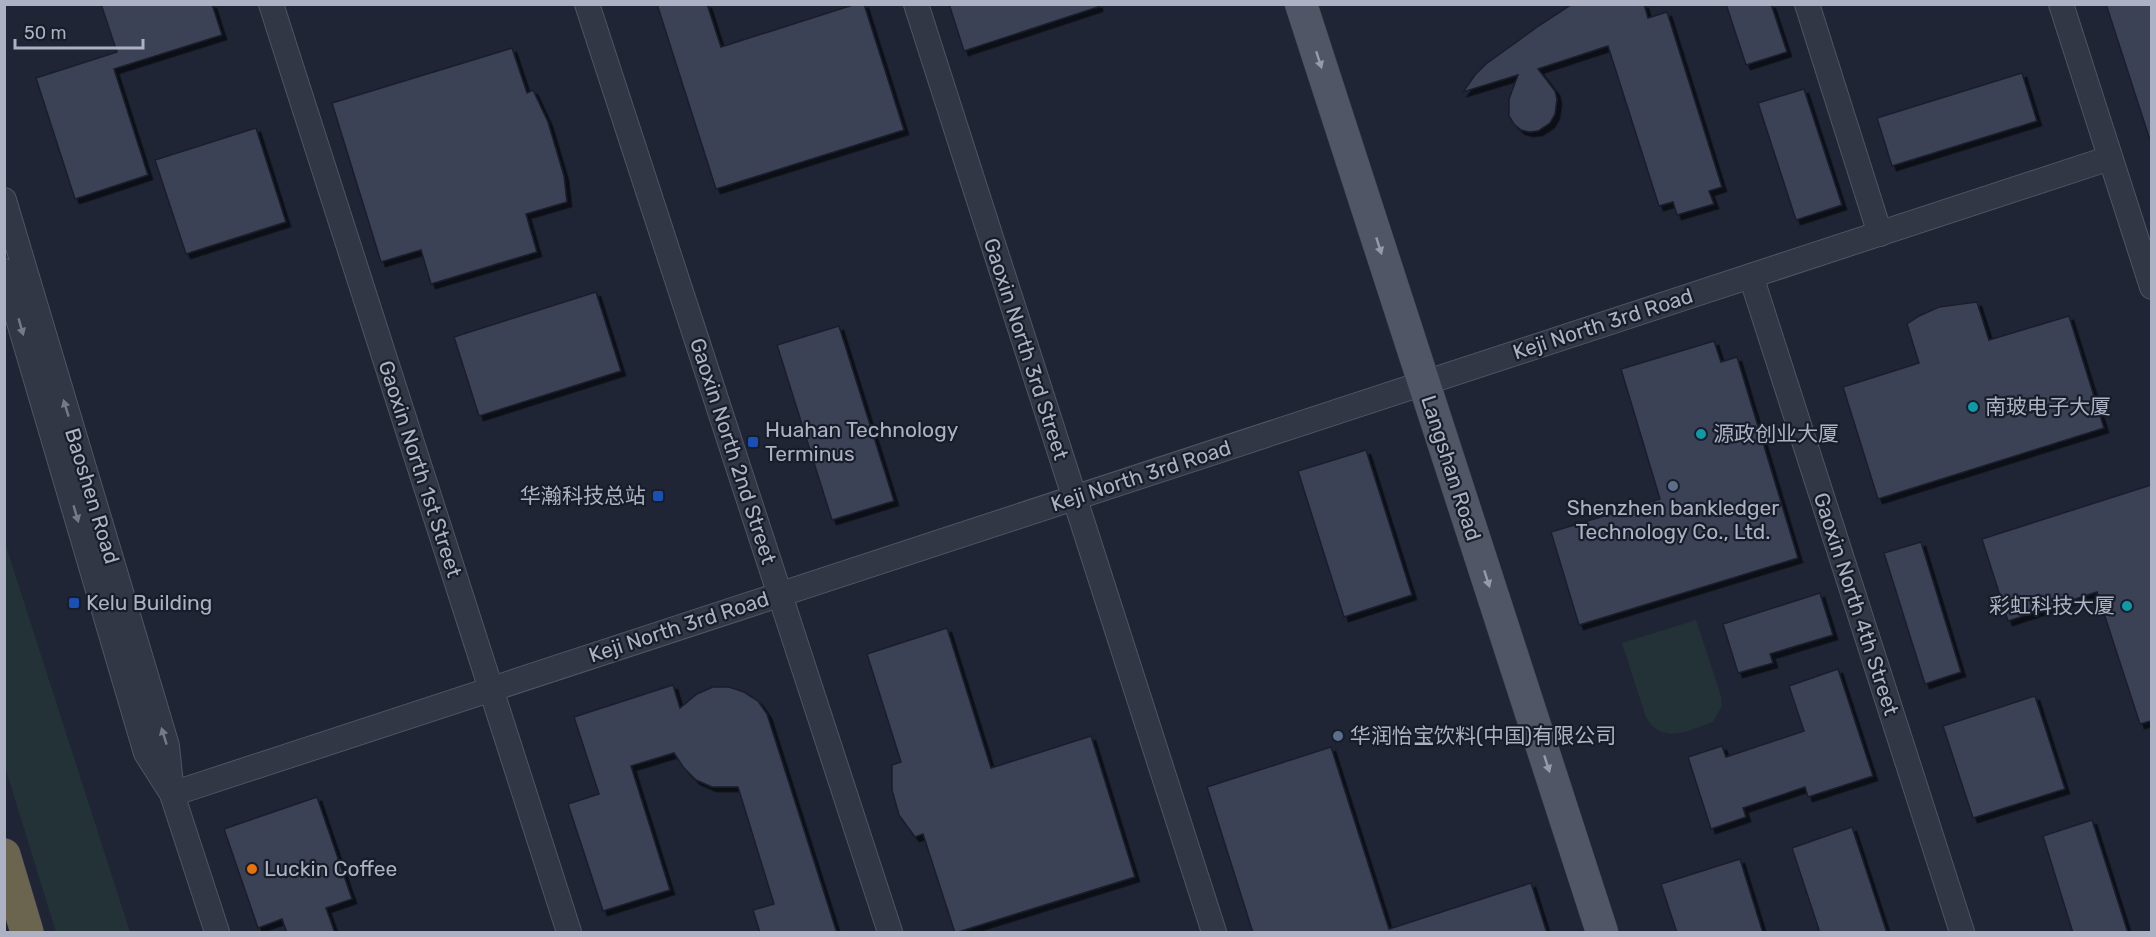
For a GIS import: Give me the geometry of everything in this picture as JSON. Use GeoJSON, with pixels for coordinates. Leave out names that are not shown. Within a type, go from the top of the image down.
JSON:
{"type":"FeatureCollection","features":[{"type":"Feature","properties":{"kind":"highway"},"geometry":{"type":"LineString","coordinates":[[4,855],[27,933]]}},
{"type":"Feature","properties":{"kind":"main road","name":"Langshan Road"},"geometry":{"type":"LineString","coordinates":[[1300,4],[1434,380],[1624,933]]}},
{"type":"Feature","properties":{"kind":"main road","name":"Langshan Road"},"geometry":{"type":"LineString","coordinates":[[1323,4],[1434,380],[1602,933]]}},
{"type":"Feature","properties":{"kind":"street","name":"Gaoxin North 1st Street"},"geometry":{"type":"LineString","coordinates":[[271,4],[569,933]]}},
{"type":"Feature","properties":{"kind":"street","name":"Gaoxin North 2nd Street"},"geometry":{"type":"LineString","coordinates":[[587,4],[890,933]]}},
{"type":"Feature","properties":{"kind":"street","name":"Gaoxin North 3rd Street"},"geometry":{"type":"LineString","coordinates":[[916,4],[1214,933]]}},
{"type":"Feature","properties":{"kind":"street"},"geometry":{"type":"LineString","coordinates":[[1807,4],[1880,234]]}},
{"type":"Feature","properties":{"kind":"street"},"geometry":{"type":"LineString","coordinates":[[2061,4],[2151,287]]}},
{"type":"Feature","properties":{"kind":"street","name":"Keji North 3rd Road"},"geometry":{"type":"LineString","coordinates":[[172,794],[2110,158]]}},
{"type":"Feature","properties":{"kind":"street","name":"Baoshen Road"},"geometry":{"type":"LineString","coordinates":[[4,200],[167,746],[172,794],[217,933]]}},
{"type":"Feature","properties":{"kind":"street","name":"Baoshen Road"},"geometry":{"type":"LineString","coordinates":[[4,271],[146,753],[172,794]]}},
{"type":"Feature","properties":{"kind":"street","name":"Gaoxin North 4th Street"},"geometry":{"type":"LineString","coordinates":[[1751,276],[1962,933]]}},
{"type":"Feature","properties":{"kind":"shaded area"},"geometry":{"type":"Polygon","coordinates":[[[4,543],[130,932],[56,932],[5,767],[4,543]]]}},
{"type":"Feature","properties":{"kind":"shaded area"},"geometry":{"type":"Polygon","coordinates":[[[1696,620],[1721,696],[1722,706],[1713,722],[1685,732],[1660,731],[1646,717],[1622,643],[1696,620]]]}},
{"type":"Feature","properties":{"kind":"building"},"geometry":{"type":"Polygon","coordinates":[[[101,4],[212,4],[222,35],[114,69],[148,175],[75,199],[36,78],[117,52],[101,4]]]}},
{"type":"Feature","properties":{"kind":"building"},"geometry":{"type":"Polygon","coordinates":[[[657,4],[707,4],[721,47],[856,4],[864,4],[904,130],[716,189],[657,4]]]}},
{"type":"Feature","properties":{"kind":"building"},"geometry":{"type":"Polygon","coordinates":[[[949,4],[1098,4],[1098,7],[964,51],[949,4]]]}},
{"type":"Feature","properties":{"kind":"building"},"geometry":{"type":"Polygon","coordinates":[[[1572,4],[1644,4],[1648,18],[1667,12],[1722,187],[1709,191],[1714,204],[1677,215],[1673,202],[1659,206],[1608,46],[1538,69],[1555,91],[1557,99],[1555,114],[1550,123],[1538,131],[1521,130],[1509,116],[1509,99],[1518,75],[1463,92],[1486,64],[1572,4]]]}},
{"type":"Feature","properties":{"kind":"building"},"geometry":{"type":"Polygon","coordinates":[[[1726,4],[1771,4],[1787,52],[1746,65],[1726,4]]]}},
{"type":"Feature","properties":{"kind":"building"},"geometry":{"type":"Polygon","coordinates":[[[2106,4],[2151,4],[2151,137],[2149,137],[2106,4]]]}},
{"type":"Feature","properties":{"kind":"building"},"geometry":{"type":"Polygon","coordinates":[[[512,48],[527,93],[533,90],[548,122],[564,176],[567,202],[526,214],[537,252],[431,284],[421,250],[381,262],[332,103],[512,48]]]}},
{"type":"Feature","properties":{"kind":"building"},"geometry":{"type":"Polygon","coordinates":[[[2022,73],[2037,121],[1892,166],[1877,118],[2022,73]]]}},
{"type":"Feature","properties":{"kind":"building"},"geometry":{"type":"Polygon","coordinates":[[[1804,89],[1842,205],[1796,220],[1758,103],[1804,89]]]}},
{"type":"Feature","properties":{"kind":"building"},"geometry":{"type":"Polygon","coordinates":[[[256,128],[286,222],[186,254],[155,160],[256,128]]]}},
{"type":"Feature","properties":{"kind":"building"},"geometry":{"type":"Polygon","coordinates":[[[596,292],[621,371],[479,416],[454,337],[596,292]]]}},
{"type":"Feature","properties":{"kind":"building","name":"南玻电子大厦"},"geometry":{"type":"Polygon","coordinates":[[[1977,302],[1989,340],[2069,316],[2104,428],[1878,499],[1843,387],[1919,363],[1907,324],[1939,307],[1977,302]]]}},
{"type":"Feature","properties":{"kind":"building"},"geometry":{"type":"Polygon","coordinates":[[[839,326],[894,501],[832,520],[777,345],[839,326]]]}},
{"type":"Feature","properties":{"kind":"building","name":"源政创业大厦"},"geometry":{"type":"Polygon","coordinates":[[[1714,341],[1721,362],[1737,357],[1798,558],[1579,625],[1551,532],[1660,499],[1621,369],[1714,341]]]}},
{"type":"Feature","properties":{"kind":"building"},"geometry":{"type":"Polygon","coordinates":[[[1366,450],[1412,595],[1344,617],[1298,471],[1366,450]]]}},
{"type":"Feature","properties":{"kind":"building","name":"彩虹科技大厦"},"geometry":{"type":"Polygon","coordinates":[[[2151,485],[2151,721],[2140,724],[2097,592],[2008,621],[1982,539],[2151,485]]]}},
{"type":"Feature","properties":{"kind":"building"},"geometry":{"type":"Polygon","coordinates":[[[1921,542],[1961,672],[1925,684],[1884,553],[1921,542]]]}},
{"type":"Feature","properties":{"kind":"building"},"geometry":{"type":"Polygon","coordinates":[[[1820,593],[1833,635],[1770,654],[1773,663],[1738,673],[1723,624],[1820,593]]]}},
{"type":"Feature","properties":{"kind":"building"},"geometry":{"type":"Polygon","coordinates":[[[947,628],[991,768],[1091,736],[1135,877],[955,933],[923,834],[915,837],[899,815],[892,790],[892,765],[901,762],[867,654],[947,628]]]}},
{"type":"Feature","properties":{"kind":"building"},"geometry":{"type":"Polygon","coordinates":[[[1838,669],[1873,776],[1808,797],[1805,787],[1743,808],[1746,817],[1711,829],[1688,757],[1722,746],[1726,757],[1804,731],[1789,686],[1838,669]]]}},
{"type":"Feature","properties":{"kind":"building"},"geometry":{"type":"Polygon","coordinates":[[[673,685],[680,708],[697,694],[713,687],[729,687],[744,692],[758,701],[767,714],[837,933],[760,933],[753,910],[774,904],[738,787],[712,787],[696,780],[674,753],[631,766],[670,890],[603,911],[568,804],[599,794],[574,717],[673,685]]]}},
{"type":"Feature","properties":{"kind":"building"},"geometry":{"type":"Polygon","coordinates":[[[2035,696],[2065,789],[1973,818],[1943,726],[2035,696]]]}},
{"type":"Feature","properties":{"kind":"building"},"geometry":{"type":"Polygon","coordinates":[[[1331,747],[1389,929],[1531,883],[1547,933],[1253,933],[1207,787],[1331,747]]]}},
{"type":"Feature","properties":{"kind":"building"},"geometry":{"type":"Polygon","coordinates":[[[317,797],[352,899],[326,908],[335,933],[287,933],[282,919],[258,928],[224,829],[317,797]]]}},
{"type":"Feature","properties":{"kind":"building"},"geometry":{"type":"Polygon","coordinates":[[[2092,820],[2128,933],[2073,933],[2043,836],[2092,820]]]}},
{"type":"Feature","properties":{"kind":"building"},"geometry":{"type":"Polygon","coordinates":[[[1852,827],[1887,933],[1820,933],[1792,848],[1852,827]]]}},
{"type":"Feature","properties":{"kind":"building"},"geometry":{"type":"Polygon","coordinates":[[[1740,859],[1763,933],[1677,933],[1661,884],[1740,859]]]}},
{"type":"Feature","properties":{"kind":"place","name":"南玻电子大厦"},"geometry":{"type":"Point","coordinates":[1973,407]}},
{"type":"Feature","properties":{"kind":"place","name":"源政创业大厦"},"geometry":{"type":"Point","coordinates":[1701,434]}},
{"type":"Feature","properties":{"kind":"place","name":"Huahan Technology Terminus"},"geometry":{"type":"Point","coordinates":[753,442]}},
{"type":"Feature","properties":{"kind":"place","name":"Shenzhen bankledger Technology Co., Ltd."},"geometry":{"type":"Point","coordinates":[1673,486]}},
{"type":"Feature","properties":{"kind":"place","name":"华瀚科技总站"},"geometry":{"type":"Point","coordinates":[658,496]}},
{"type":"Feature","properties":{"kind":"place","name":"Kelu Building"},"geometry":{"type":"Point","coordinates":[74,603]}},
{"type":"Feature","properties":{"kind":"place","name":"彩虹科技大厦"},"geometry":{"type":"Point","coordinates":[2127,606]}},
{"type":"Feature","properties":{"kind":"place","name":"华润怡宝饮料(中国)有限公司"},"geometry":{"type":"Point","coordinates":[1338,736]}},
{"type":"Feature","properties":{"kind":"place","name":"Luckin Coffee"},"geometry":{"type":"Point","coordinates":[252,869]}}]}
